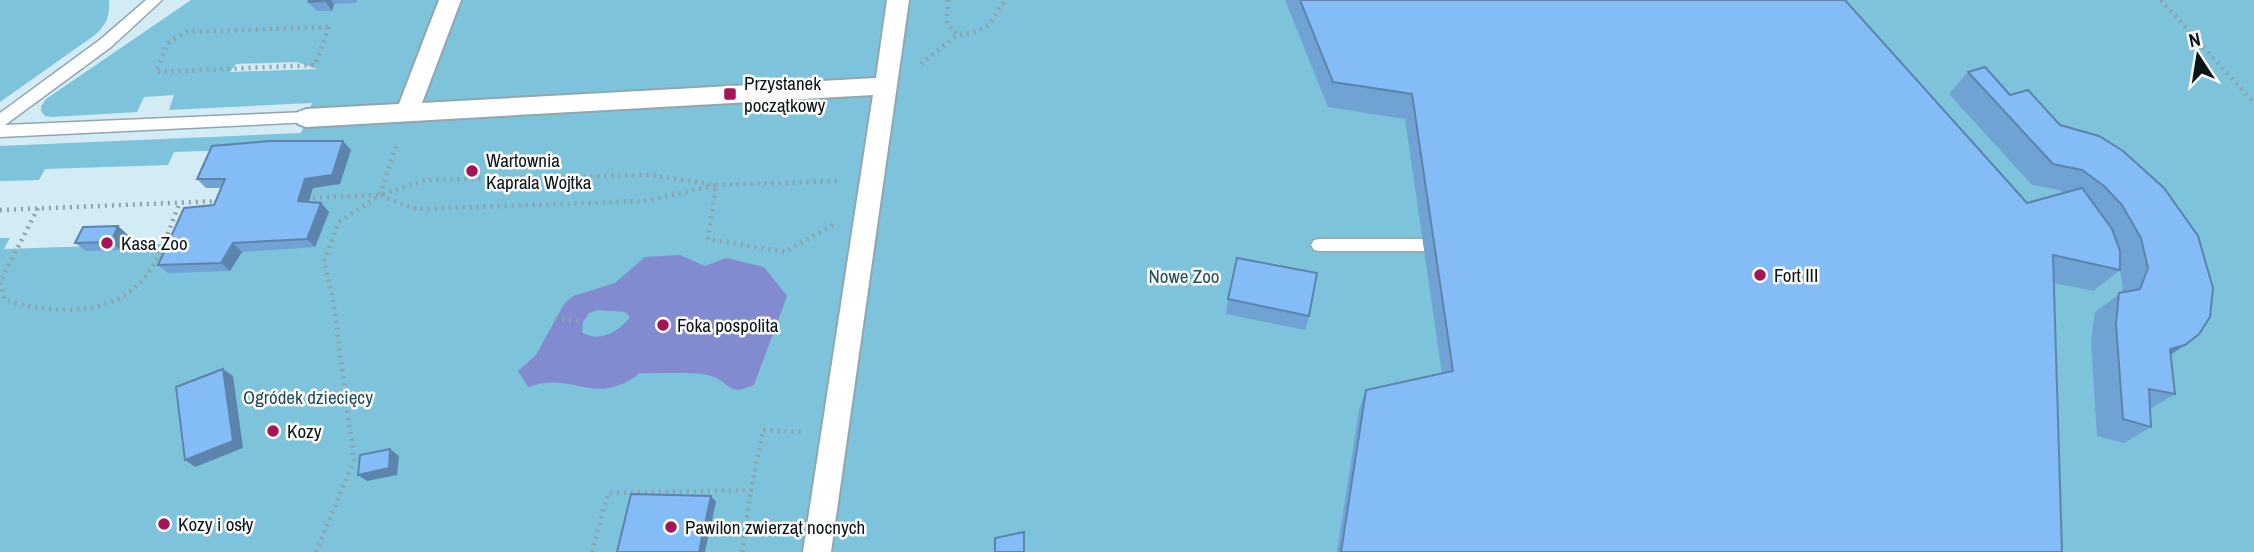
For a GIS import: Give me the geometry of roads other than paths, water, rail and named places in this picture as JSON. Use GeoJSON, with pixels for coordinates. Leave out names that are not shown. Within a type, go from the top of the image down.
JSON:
{"type":"FeatureCollection","features":[{"type":"Feature","properties":{"kind":"street"},"geometry":{"type":"LineString","coordinates":[[407,112],[450,0]]}},
{"type":"Feature","properties":{"kind":"street"},"geometry":{"type":"LineString","coordinates":[[817,552],[898,0]]}},
{"type":"Feature","properties":{"kind":"street"},"geometry":{"type":"LineString","coordinates":[[306,118],[885,86]]}},
{"type":"Feature","properties":{"kind":"lane"},"geometry":{"type":"LineString","coordinates":[[0,121],[106,43],[155,0]]}},
{"type":"Feature","properties":{"kind":"lane"},"geometry":{"type":"LineString","coordinates":[[0,131],[306,118]]}},
{"type":"Feature","properties":{"kind":"lane"},"geometry":{"type":"LineString","coordinates":[[1319,245],[1423,245]]}},
{"type":"Feature","properties":{"kind":"place","name":"Przystanek początkowy"},"geometry":{"type":"Point","coordinates":[730,94]}},
{"type":"Feature","properties":{"kind":"place","name":"Wartownia Kaprala Wojtka"},"geometry":{"type":"Point","coordinates":[472,171]}},
{"type":"Feature","properties":{"kind":"place","name":"Kasa Zoo"},"geometry":{"type":"Point","coordinates":[107,243]}},
{"type":"Feature","properties":{"kind":"place","name":"Fort III"},"geometry":{"type":"Point","coordinates":[1760,275]}},
{"type":"Feature","properties":{"kind":"place","name":"Foka pospolita"},"geometry":{"type":"Point","coordinates":[663,325]}},
{"type":"Feature","properties":{"kind":"place","name":"Kozy"},"geometry":{"type":"Point","coordinates":[273,431]}},
{"type":"Feature","properties":{"kind":"place","name":"Kozy i osły"},"geometry":{"type":"Point","coordinates":[164,524]}},
{"type":"Feature","properties":{"kind":"place","name":"Pawilon zwierząt nocnych"},"geometry":{"type":"Point","coordinates":[671,527]}},
{"type":"Feature","properties":{"kind":"park label","name":"Nowe Zoo"},"geometry":{"type":"Point","coordinates":[1184,276]}},
{"type":"Feature","properties":{"kind":"park label","name":"Ogródek dziecięcy"},"geometry":{"type":"Point","coordinates":[308,397]}}]}
